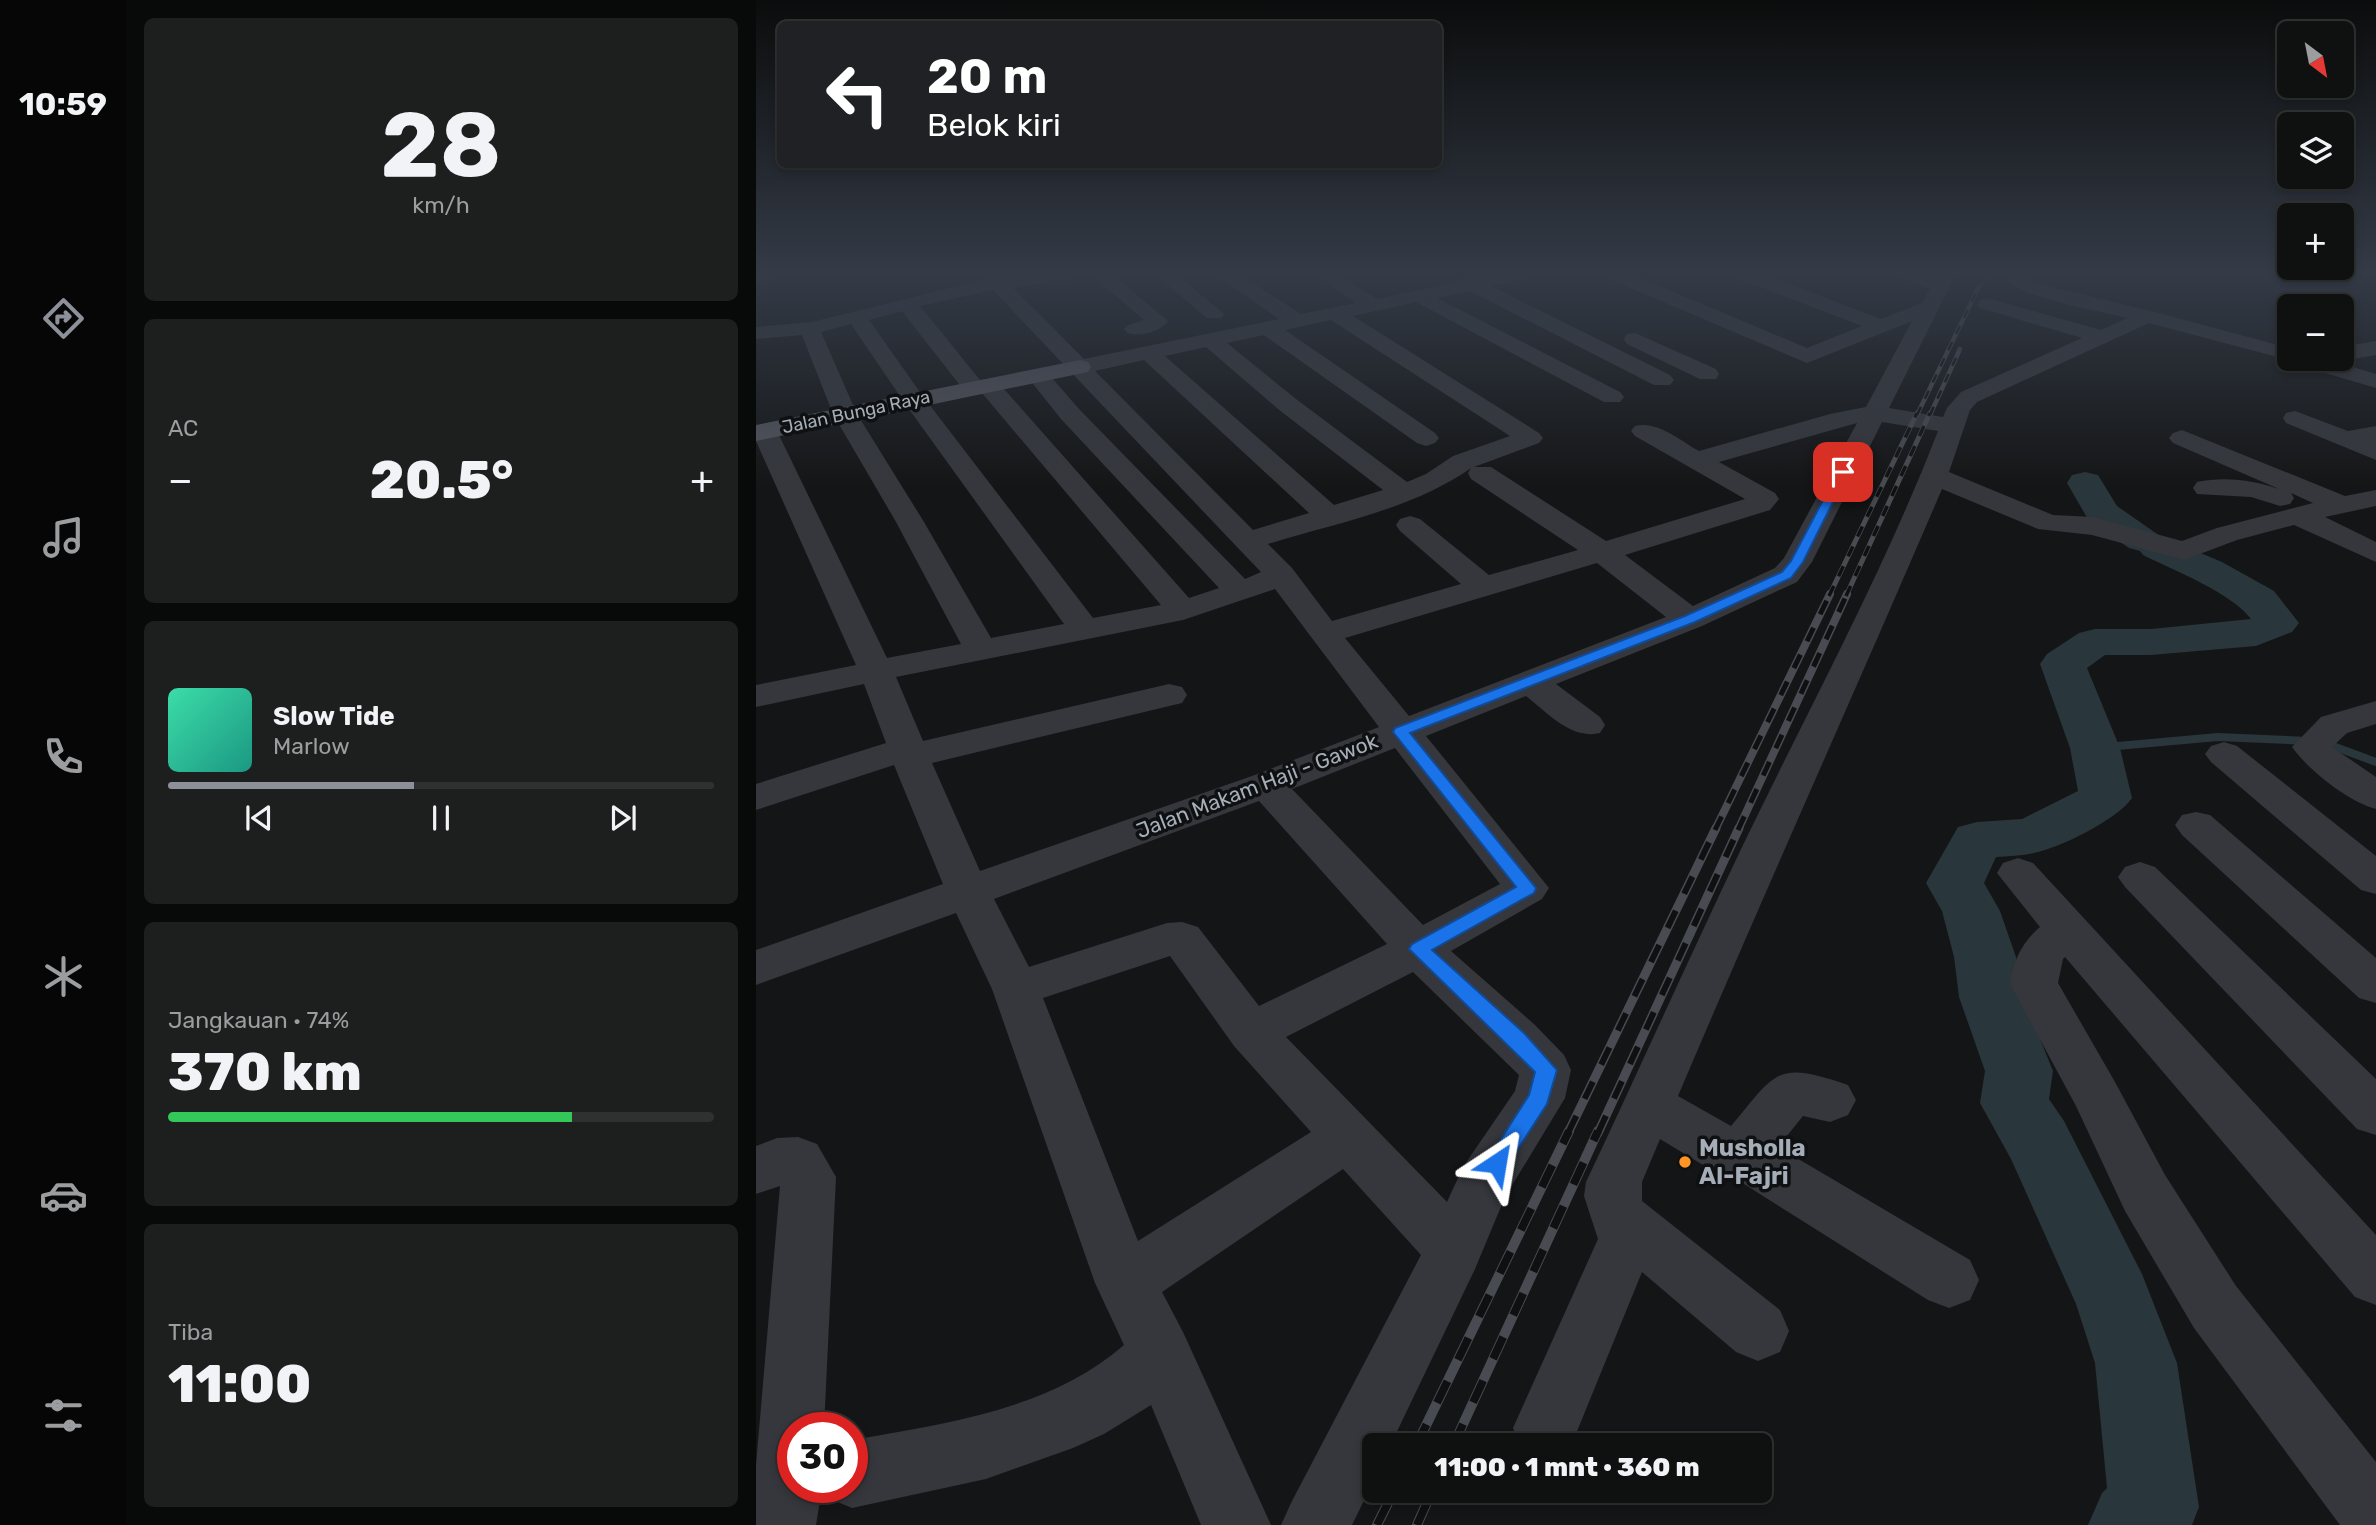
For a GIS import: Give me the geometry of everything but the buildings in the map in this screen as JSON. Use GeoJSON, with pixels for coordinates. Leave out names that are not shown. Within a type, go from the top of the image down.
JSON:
{"type":"FeatureCollection","features":[{"type":"Feature","properties":{"kind":"main road","name":"Jalan Bunga Raya"},"geometry":{"type":"LineString","coordinates":[[760,432],[1080,367]]}},
{"type":"Feature","properties":{"kind":"street"},"geometry":{"type":"LineString","coordinates":[[817,345],[845,414],[910,522],[981,650]]}},
{"type":"Feature","properties":{"kind":"street"},"geometry":{"type":"LineString","coordinates":[[876,345],[1085,630]]}},
{"type":"Feature","properties":{"kind":"street"},"geometry":{"type":"LineString","coordinates":[[944,345],[1183,610]]}},
{"type":"Feature","properties":{"kind":"street"},"geometry":{"type":"LineString","coordinates":[[1059,345],[1281,575],[1401,732],[1527,888],[1418,949],[1251,1032]]}},
{"type":"Feature","properties":{"kind":"street"},"geometry":{"type":"LineString","coordinates":[[1080,367],[1180,345]]}},
{"type":"Feature","properties":{"kind":"street"},"geometry":{"type":"LineString","coordinates":[[1216,345],[1287,404],[1404,493]]}},
{"type":"Feature","properties":{"kind":"street"},"geometry":{"type":"LineString","coordinates":[[1293,345],[1426,438]]}},
{"type":"Feature","properties":{"kind":"street"},"geometry":{"type":"LineString","coordinates":[[1247,541],[1404,493],[1436,480],[1462,462],[1530,438],[1384,345]]}},
{"type":"Feature","properties":{"kind":"street"},"geometry":{"type":"LineString","coordinates":[[1513,345],[1612,397]]}},
{"type":"Feature","properties":{"kind":"street"},"geometry":{"type":"LineString","coordinates":[[1592,345],[1662,380]]}},
{"type":"Feature","properties":{"kind":"street"},"geometry":{"type":"LineString","coordinates":[[1648,345],[1708,374]]}},
{"type":"Feature","properties":{"kind":"street"},"geometry":{"type":"LineString","coordinates":[[1781,345],[1807,356],[1828,345]]}},
{"type":"Feature","properties":{"kind":"street","name":"Jalan Makam Haji - Gawok"},"geometry":{"type":"LineString","coordinates":[[756,968],[956,869],[1266,785],[1690,619],[1786,575],[1797,562],[1910,345]]}},
{"type":"Feature","properties":{"kind":"street"},"geometry":{"type":"LineString","coordinates":[[1546,1428],[1627,1239],[1612,1196],[1614,1182],[1764,845],[1853,657],[1934,476],[1959,408],[1969,397],[2081,345]]}},
{"type":"Feature","properties":{"kind":"street"},"geometry":{"type":"LineString","coordinates":[[2247,345],[2277,352]]}},
{"type":"Feature","properties":{"kind":"street"},"geometry":{"type":"LineString","coordinates":[[2354,352],[2376,348]]}},
{"type":"Feature","properties":{"kind":"street"},"geometry":{"type":"LineString","coordinates":[[1148,352],[1329,516]]}},
{"type":"Feature","properties":{"kind":"street"},"geometry":{"type":"LineString","coordinates":[[2345,371],[2376,381]]}},
{"type":"Feature","properties":{"kind":"street"},"geometry":{"type":"LineString","coordinates":[[1037,375],[1070,414],[1240,592]]}},
{"type":"Feature","properties":{"kind":"street"},"geometry":{"type":"LineString","coordinates":[[1698,460],[1839,419],[1874,413],[1951,426]]}},
{"type":"Feature","properties":{"kind":"street"},"geometry":{"type":"LineString","coordinates":[[2295,418],[2376,452]]}},
{"type":"Feature","properties":{"kind":"street"},"geometry":{"type":"LineString","coordinates":[[1324,634],[1765,502],[1760,495],[1644,431]]}},
{"type":"Feature","properties":{"kind":"street"},"geometry":{"type":"LineString","coordinates":[[760,432],[876,671],[956,869],[1016,989],[1125,1283],[1161,1354],[1236,1525]]}},
{"type":"Feature","properties":{"kind":"street"},"geometry":{"type":"LineString","coordinates":[[2344,439],[2376,433]]}},
{"type":"Feature","properties":{"kind":"street"},"geometry":{"type":"LineString","coordinates":[[2182,438],[2340,504]]}},
{"type":"Feature","properties":{"kind":"street"},"geometry":{"type":"LineString","coordinates":[[1481,472],[1602,552],[1690,619]]}},
{"type":"Feature","properties":{"kind":"street"},"geometry":{"type":"LineString","coordinates":[[1934,476],[2048,523],[2094,526],[2177,550],[2191,551],[2227,534],[2340,504],[2376,498]]}},
{"type":"Feature","properties":{"kind":"street"},"geometry":{"type":"LineString","coordinates":[[2207,488],[2254,489],[2376,553]]}},
{"type":"Feature","properties":{"kind":"street"},"geometry":{"type":"LineString","coordinates":[[1410,525],[1484,587]]}},
{"type":"Feature","properties":{"kind":"street"},"geometry":{"type":"LineString","coordinates":[[756,696],[1183,610],[1240,592],[1281,575]]}},
{"type":"Feature","properties":{"kind":"street"},"geometry":{"type":"LineString","coordinates":[[1529,681],[1587,725]]}},
{"type":"Feature","properties":{"kind":"street"},"geometry":{"type":"LineString","coordinates":[[756,797],[910,752],[1169,695]]}},
{"type":"Feature","properties":{"kind":"street"},"geometry":{"type":"LineString","coordinates":[[2376,712],[2322,736],[2318,755],[2376,796]]}},
{"type":"Feature","properties":{"kind":"street"},"geometry":{"type":"LineString","coordinates":[[2224,754],[2376,878]]}},
{"type":"Feature","properties":{"kind":"street"},"geometry":{"type":"LineString","coordinates":[[1266,785],[1418,949],[1517,1039],[1546,1070],[1539,1098],[1483,1184],[1454,1250],[1316,1525]]}},
{"type":"Feature","properties":{"kind":"street"},"geometry":{"type":"LineString","coordinates":[[2196,825],[2376,985]]}},
{"type":"Feature","properties":{"kind":"street"},"geometry":{"type":"LineString","coordinates":[[2018,873],[2376,1277]]}},
{"type":"Feature","properties":{"kind":"street"},"geometry":{"type":"LineString","coordinates":[[2140,877],[2376,1113]]}},
{"type":"Feature","properties":{"kind":"street"},"geometry":{"type":"LineString","coordinates":[[2066,929],[2043,949],[2035,965],[2034,984],[2097,1097],[2145,1193],[2215,1307],[2376,1517]]}},
{"type":"Feature","properties":{"kind":"street"},"geometry":{"type":"LineString","coordinates":[[1016,989],[1178,939],[1191,948],[1251,1032],[1454,1250]]}},
{"type":"Feature","properties":{"kind":"street"},"geometry":{"type":"LineString","coordinates":[[1740,1153],[1788,1093],[1830,1100]]}},
{"type":"Feature","properties":{"kind":"street"},"geometry":{"type":"LineString","coordinates":[[1649,1106],[1732,1154],[1740,1153],[1949,1280]]}},
{"type":"Feature","properties":{"kind":"street"},"geometry":{"type":"LineString","coordinates":[[1125,1283],[1348,1137]]}},
{"type":"Feature","properties":{"kind":"street"},"geometry":{"type":"LineString","coordinates":[[756,1170],[777,1162],[798,1161],[808,1177],[793,1412]]}},
{"type":"Feature","properties":{"kind":"street"},"geometry":{"type":"LineString","coordinates":[[1618,1216],[1758,1331]]}},
{"type":"Feature","properties":{"kind":"street"},"geometry":{"type":"LineString","coordinates":[[868,1471],[975,1451],[1052,1423],[1113,1394],[1161,1354]]}},
{"type":"Feature","properties":{"kind":"waterway"},"geometry":{"type":"LineString","coordinates":[[2085,483],[2102,513],[2143,540]]}},
{"type":"Feature","properties":{"kind":"waterway"},"geometry":{"type":"LineString","coordinates":[[2134,1525],[2154,1507],[2136,1363],[2114,1301],[2039,1143],[2014,1103],[2019,1071],[1991,997],[1985,957],[1971,911],[1955,883],[1977,840],[2032,836],[2106,798],[2095,748],[2063,664],[2095,642],[2151,642],[2256,633],[2277,623],[2259,600],[2208,571],[2157,547]]}},
{"type":"Feature","properties":{"kind":"waterway"},"geometry":{"type":"LineString","coordinates":[[2095,748],[2218,737],[2308,741]]}},
{"type":"Feature","properties":{"kind":"waterway"},"geometry":{"type":"LineString","coordinates":[[2322,742],[2376,762]]}},
{"type":"Feature","properties":{"kind":"railway"},"geometry":{"type":"LineString","coordinates":[[1917,415],[1951,345]]}},
{"type":"Feature","properties":{"kind":"railway"},"geometry":{"type":"LineString","coordinates":[[1930,415],[1960,349]]}},
{"type":"Feature","properties":{"kind":"railway"},"geometry":{"type":"LineString","coordinates":[[1829,596],[1917,413]]}},
{"type":"Feature","properties":{"kind":"railway"},"geometry":{"type":"LineString","coordinates":[[1846,596],[1930,413]]}},
{"type":"Feature","properties":{"kind":"railway"},"geometry":{"type":"LineString","coordinates":[[1715,830],[1830,594]]}},
{"type":"Feature","properties":{"kind":"railway"},"geometry":{"type":"LineString","coordinates":[[1738,830],[1847,594]]}},
{"type":"Feature","properties":{"kind":"railway"},"geometry":{"type":"LineString","coordinates":[[1568,1133],[1716,828]]}},
{"type":"Feature","properties":{"kind":"railway"},"geometry":{"type":"LineString","coordinates":[[1598,1133],[1739,828]]}},
{"type":"Feature","properties":{"kind":"railway"},"geometry":{"type":"LineString","coordinates":[[1422,1433],[1569,1131]]}},
{"type":"Feature","properties":{"kind":"railway"},"geometry":{"type":"LineString","coordinates":[[1459,1433],[1598,1131]]}},
{"type":"Feature","properties":{"kind":"railway"},"geometry":{"type":"LineString","coordinates":[[1377,1525],[1388,1503]]}},
{"type":"Feature","properties":{"kind":"railway"},"geometry":{"type":"LineString","coordinates":[[1417,1525],[1427,1503]]}},
{"type":"Feature","properties":{"kind":"place","name":"Musholla Al-Fajri"},"geometry":{"type":"Point","coordinates":[1685,1162]}},
{"type":"Feature","properties":{"kind":"route"},"geometry":{"type":"LineString","coordinates":[[1497,1163],[1539,1098],[1546,1070],[1517,1039],[1418,949],[1527,888],[1401,732],[1690,619],[1786,575],[1797,562],[1843,472]]}}]}
